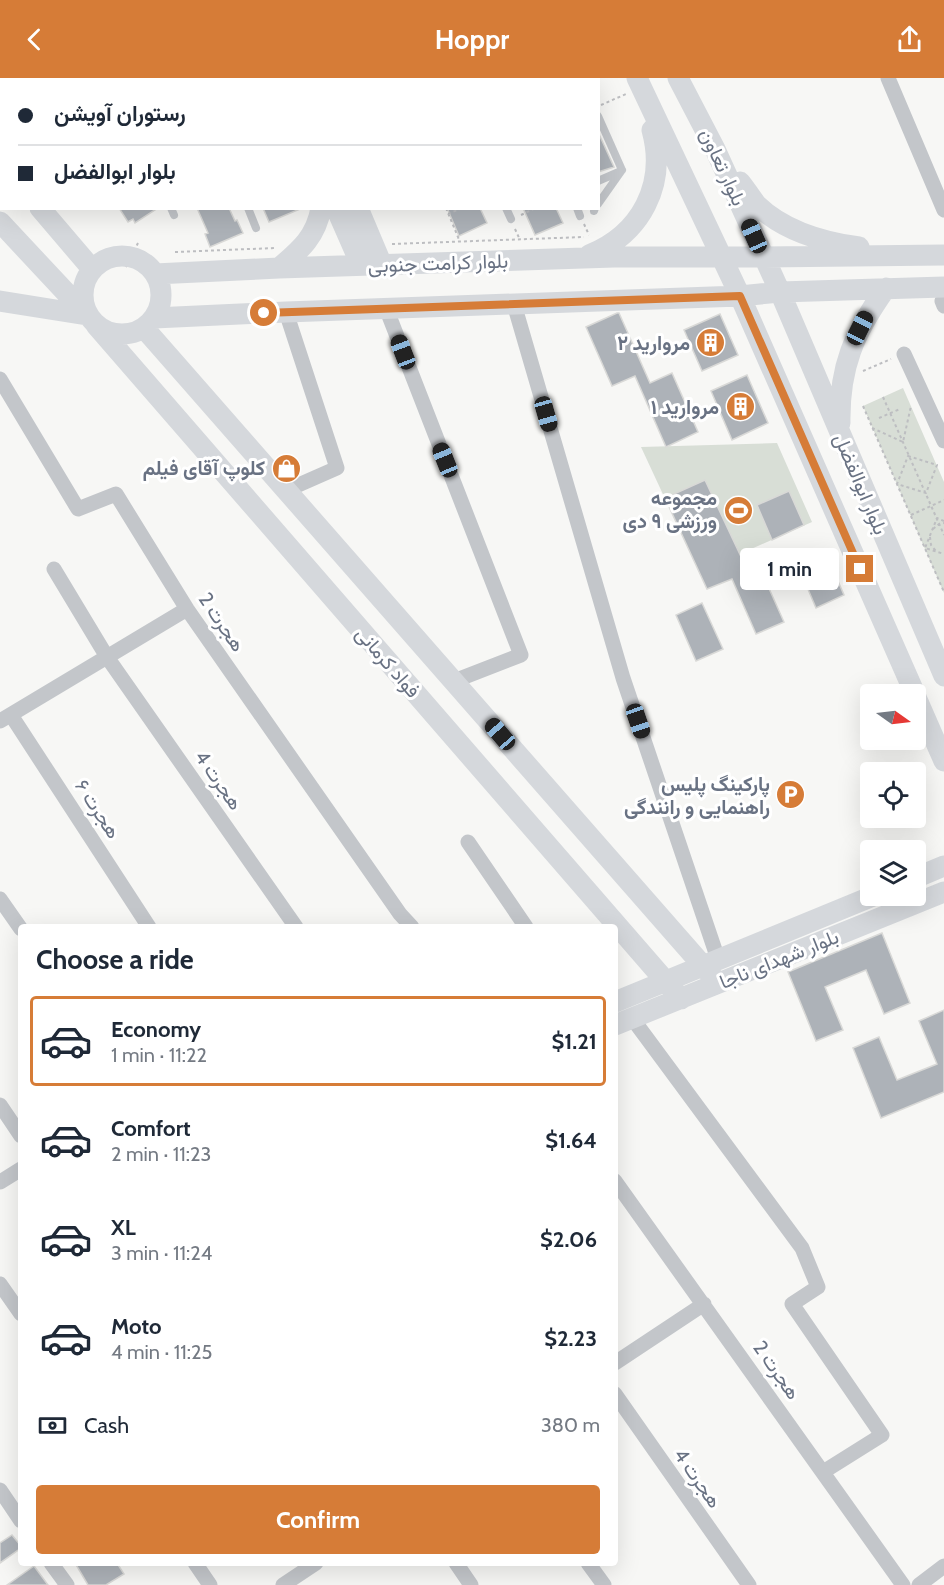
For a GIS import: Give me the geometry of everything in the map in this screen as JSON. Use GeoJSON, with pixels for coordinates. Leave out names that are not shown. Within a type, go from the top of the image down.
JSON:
{"type":"FeatureCollection","features":[{"type":"Feature","properties":{"kind":"street","name":"بلوار تعاون"},"geometry":{"type":"LineString","coordinates":[[678,78],[716,149],[780,292]]}},
{"type":"Feature","properties":{"kind":"street"},"geometry":{"type":"LineString","coordinates":[[888,78],[944,210]]}},
{"type":"Feature","properties":{"kind":"street","name":"بلوار تعاون"},"geometry":{"type":"LineString","coordinates":[[639,83],[740,296]]}},
{"type":"Feature","properties":{"kind":"street"},"geometry":{"type":"LineString","coordinates":[[580,258],[596,252],[619,238],[637,219],[650,196],[654,184],[656,144],[639,83]]}},
{"type":"Feature","properties":{"kind":"street"},"geometry":{"type":"LineString","coordinates":[[716,149],[757,204],[781,222],[809,236],[839,244],[922,256],[944,255]]}},
{"type":"Feature","properties":{"kind":"street"},"geometry":{"type":"LineString","coordinates":[[42,210],[92,269]]}},
{"type":"Feature","properties":{"kind":"street"},"geometry":{"type":"LineString","coordinates":[[279,268],[311,237],[321,210]]}},
{"type":"Feature","properties":{"kind":"street"},"geometry":{"type":"LineString","coordinates":[[336,210],[361,266]]}},
{"type":"Feature","properties":{"kind":"street"},"geometry":{"type":"LineString","coordinates":[[337,210],[345,215],[354,210]]}},
{"type":"Feature","properties":{"kind":"street"},"geometry":{"type":"LineString","coordinates":[[357,210],[382,265]]}},
{"type":"Feature","properties":{"kind":"street","name":"فواد کرمانی"},"geometry":{"type":"LineString","coordinates":[[0,222],[92,320],[616,924]]}},
{"type":"Feature","properties":{"kind":"street"},"geometry":{"type":"LineString","coordinates":[[92,320],[84,307],[82,291],[87,275],[99,263],[115,256],[132,256],[145,264],[155,274],[159,283],[158,310],[149,323]]}},
{"type":"Feature","properties":{"kind":"street","name":"بلوار کرامت جنوبی"},"geometry":{"type":"LineString","coordinates":[[155,274],[580,258],[922,256]]}},
{"type":"Feature","properties":{"kind":"street"},"geometry":{"type":"LineString","coordinates":[[0,301],[92,320],[111,333],[119,335],[128,334],[149,323],[286,312],[740,296],[780,292],[886,288],[943,298]]}},
{"type":"Feature","properties":{"kind":"street"},"geometry":{"type":"LineString","coordinates":[[840,436],[844,373],[853,342],[867,314],[886,288]]}},
{"type":"Feature","properties":{"kind":"street","name":"بلوار ابوالفضل"},"geometry":{"type":"LineString","coordinates":[[780,292],[944,676]]}},
{"type":"Feature","properties":{"kind":"street","name":"بلوار ابوالفضل"},"geometry":{"type":"LineString","coordinates":[[740,296],[910,684]]}},
{"type":"Feature","properties":{"kind":"street"},"geometry":{"type":"LineString","coordinates":[[514,304],[623,678],[711,962]]}},
{"type":"Feature","properties":{"kind":"street"},"geometry":{"type":"LineString","coordinates":[[386,308],[521,655],[454,681]]}},
{"type":"Feature","properties":{"kind":"street"},"geometry":{"type":"LineString","coordinates":[[286,312],[338,468],[286,490]]}},
{"type":"Feature","properties":{"kind":"street","name":"فواد کرمانی"},"geometry":{"type":"LineString","coordinates":[[149,323],[286,490],[454,681],[711,962],[718,983]]}},
{"type":"Feature","properties":{"kind":"street"},"geometry":{"type":"LineString","coordinates":[[904,354],[944,441]]}},
{"type":"Feature","properties":{"kind":"street","name":"هجرت 2"},"geometry":{"type":"LineString","coordinates":[[0,379],[78,509],[117,494],[187,609],[409,924]]}},
{"type":"Feature","properties":{"kind":"street","name":"هجرت 4"},"geometry":{"type":"LineString","coordinates":[[54,569],[108,657],[294,924]]}},
{"type":"Feature","properties":{"kind":"street"},"geometry":{"type":"LineString","coordinates":[[5,718],[187,609]]}},
{"type":"Feature","properties":{"kind":"street","name":"هجرت ۶"},"geometry":{"type":"LineString","coordinates":[[5,718],[147,924]]}},
{"type":"Feature","properties":{"kind":"street","name":"بلوار ابوالفضل"},"geometry":{"type":"LineString","coordinates":[[926,720],[944,761]]}},
{"type":"Feature","properties":{"kind":"street"},"geometry":{"type":"LineString","coordinates":[[468,842],[524,924]]}},
{"type":"Feature","properties":{"kind":"street"},"geometry":{"type":"LineString","coordinates":[[926,873],[944,866]]}},
{"type":"Feature","properties":{"kind":"street","name":"بلوار شهدای ناجا"},"geometry":{"type":"LineString","coordinates":[[623,1022],[944,892]]}},
{"type":"Feature","properties":{"kind":"street"},"geometry":{"type":"LineString","coordinates":[[0,899],[18,925]]}},
{"type":"Feature","properties":{"kind":"street","name":"بلوار شهدای ناجا"},"geometry":{"type":"LineString","coordinates":[[618,1001],[860,901]]}},
{"type":"Feature","properties":{"kind":"street","name":"فواد کرمانی"},"geometry":{"type":"LineString","coordinates":[[618,927],[681,999]]}},
{"type":"Feature","properties":{"kind":"street"},"geometry":{"type":"LineString","coordinates":[[623,1022],[802,1248],[818,1287],[792,1304],[882,1435],[823,1472]]}},
{"type":"Feature","properties":{"kind":"street"},"geometry":{"type":"LineString","coordinates":[[0,1105],[18,1132]]}},
{"type":"Feature","properties":{"kind":"street"},"geometry":{"type":"LineString","coordinates":[[0,1182],[18,1170]]}},
{"type":"Feature","properties":{"kind":"street","name":"هجرت 2"},"geometry":{"type":"LineString","coordinates":[[618,1185],[903,1585]]}},
{"type":"Feature","properties":{"kind":"street"},"geometry":{"type":"LineString","coordinates":[[0,1284],[18,1310]]}},
{"type":"Feature","properties":{"kind":"street"},"geometry":{"type":"LineString","coordinates":[[618,1361],[704,1304]]}},
{"type":"Feature","properties":{"kind":"street","name":"هجرت 4"},"geometry":{"type":"LineString","coordinates":[[618,1398],[748,1585]]}},
{"type":"Feature","properties":{"kind":"street"},"geometry":{"type":"LineString","coordinates":[[0,1490],[18,1517]]}},
{"type":"Feature","properties":{"kind":"street"},"geometry":{"type":"LineString","coordinates":[[53,1566],[67,1585]]}},
{"type":"Feature","properties":{"kind":"street"},"geometry":{"type":"LineString","coordinates":[[197,1566],[210,1585]]}},
{"type":"Feature","properties":{"kind":"street"},"geometry":{"type":"LineString","coordinates":[[283,1585],[305,1579],[314,1566]]}},
{"type":"Feature","properties":{"kind":"street"},"geometry":{"type":"LineString","coordinates":[[458,1566],[471,1585]]}},
{"type":"Feature","properties":{"kind":"street"},"geometry":{"type":"LineString","coordinates":[[590,1566],[604,1585]]}},
{"type":"Feature","properties":{"kind":"street"},"geometry":{"type":"LineString","coordinates":[[919,1585],[944,1566]]}},
{"type":"Feature","properties":{"kind":"lane"},"geometry":{"type":"LineString","coordinates":[[600,120],[622,170]]}},
{"type":"Feature","properties":{"kind":"lane"},"geometry":{"type":"LineString","coordinates":[[600,180],[622,170]]}},
{"type":"Feature","properties":{"kind":"lane"},"geometry":{"type":"LineString","coordinates":[[600,201],[622,170]]}},
{"type":"Feature","properties":{"kind":"lane"},"geometry":{"type":"LineString","coordinates":[[249,210],[256,228]]}},
{"type":"Feature","properties":{"kind":"lane"},"geometry":{"type":"LineString","coordinates":[[507,210],[511,219]]}},
{"type":"Feature","properties":{"kind":"path"},"geometry":{"type":"LineString","coordinates":[[447,210],[460,242]]}},
{"type":"Feature","properties":{"kind":"path"},"geometry":{"type":"LineString","coordinates":[[448,214],[457,210]]}},
{"type":"Feature","properties":{"kind":"path"},"geometry":{"type":"LineString","coordinates":[[511,219],[531,210]]}},
{"type":"Feature","properties":{"kind":"path"},"geometry":{"type":"LineString","coordinates":[[883,397],[944,535]]}},
{"type":"Feature","properties":{"kind":"path"},"geometry":{"type":"LineString","coordinates":[[863,406],[944,592]]}},
{"type":"Feature","properties":{"kind":"path"},"geometry":{"type":"LineString","coordinates":[[903,442],[911,406]]}},
{"type":"Feature","properties":{"kind":"path"},"geometry":{"type":"LineString","coordinates":[[879,418],[900,409]]}},
{"type":"Feature","properties":{"kind":"path"},"geometry":{"type":"LineString","coordinates":[[873,428],[903,442]]}},
{"type":"Feature","properties":{"kind":"path"},"geometry":{"type":"LineString","coordinates":[[897,484],[908,456]]}},
{"type":"Feature","properties":{"kind":"path"},"geometry":{"type":"LineString","coordinates":[[908,456],[937,465],[926,494]]}},
{"type":"Feature","properties":{"kind":"path"},"geometry":{"type":"LineString","coordinates":[[897,484],[926,494]]}},
{"type":"Feature","properties":{"kind":"path"},"geometry":{"type":"LineString","coordinates":[[910,515],[944,500]]}},
{"type":"Feature","properties":{"kind":"path"},"geometry":{"type":"LineString","coordinates":[[925,548],[937,518]]}},
{"type":"Feature","properties":{"kind":"path"},"geometry":{"type":"LineString","coordinates":[[937,518],[944,522]]}},
{"type":"Feature","properties":{"kind":"path"},"geometry":{"type":"LineString","coordinates":[[940,553],[931,545],[931,533],[936,526],[944,522]]}},
{"type":"Feature","properties":{"kind":"path"},"geometry":{"type":"LineString","coordinates":[[925,548],[931,545]]}},
{"type":"Feature","properties":{"kind":"path"},"geometry":{"type":"LineString","coordinates":[[925,548],[944,554]]}},
{"type":"Feature","properties":{"kind":"shaded area"},"geometry":{"type":"Polygon","coordinates":[[[903,388],[944,482],[944,593],[863,406],[903,388]]]}},
{"type":"Feature","properties":{"kind":"shaded area","name":"مجموعه ورزشی ۹ دی"},"geometry":{"type":"Polygon","coordinates":[[[777,443],[812,522],[740,554],[748,571],[707,589],[641,447],[777,443]]]}},
{"type":"Feature","properties":{"kind":"building"},"geometry":{"type":"Polygon","coordinates":[[[600,136],[614,167],[600,171],[600,136]]]}},
{"type":"Feature","properties":{"kind":"building"},"geometry":{"type":"Polygon","coordinates":[[[120,210],[155,210],[135,223],[133,219],[128,222],[120,210]]]}},
{"type":"Feature","properties":{"kind":"building"},"geometry":{"type":"Polygon","coordinates":[[[198,210],[230,210],[243,233],[210,247],[205,234],[208,233],[198,210]]]}},
{"type":"Feature","properties":{"kind":"building"},"geometry":{"type":"Polygon","coordinates":[[[264,210],[298,210],[269,222],[264,210]]]}},
{"type":"Feature","properties":{"kind":"building"},"geometry":{"type":"Polygon","coordinates":[[[448,210],[481,210],[487,223],[459,236],[448,210]]]}},
{"type":"Feature","properties":{"kind":"building"},"geometry":{"type":"Polygon","coordinates":[[[524,210],[557,210],[563,223],[535,235],[524,210]]]}},
{"type":"Feature","properties":{"kind":"building"},"geometry":{"type":"Polygon","coordinates":[[[619,313],[650,383],[672,373],[698,432],[666,447],[635,376],[612,386],[586,327],[619,313]]]}},
{"type":"Feature","properties":{"kind":"building","name":"مروارید ۲"},"geometry":{"type":"Polygon","coordinates":[[[720,314],[738,355],[702,371],[684,330],[720,314]]]}},
{"type":"Feature","properties":{"kind":"building","name":"مروارید ۱"},"geometry":{"type":"Polygon","coordinates":[[[747,375],[768,423],[732,440],[711,391],[747,375]]]}},
{"type":"Feature","properties":{"kind":"building"},"geometry":{"type":"Polygon","coordinates":[[[705,480],[752,580],[763,575],[784,622],[756,634],[732,579],[707,589],[665,498],[705,480]]]}},
{"type":"Feature","properties":{"kind":"building"},"geometry":{"type":"Polygon","coordinates":[[[789,491],[804,525],[772,540],[757,505],[789,491]]]}},
{"type":"Feature","properties":{"kind":"building"},"geometry":{"type":"Polygon","coordinates":[[[824,549],[844,595],[816,608],[796,561],[824,549]]]}},
{"type":"Feature","properties":{"kind":"building"},"geometry":{"type":"Polygon","coordinates":[[[702,603],[723,649],[696,661],[676,615],[702,603]]]}},
{"type":"Feature","properties":{"kind":"building"},"geometry":{"type":"Polygon","coordinates":[[[882,933],[910,1003],[884,1014],[866,970],[825,987],[843,1030],[816,1041],[788,972],[882,933]]]}},
{"type":"Feature","properties":{"kind":"building"},"geometry":{"type":"Polygon","coordinates":[[[944,1010],[944,1092],[881,1118],[853,1048],[879,1037],[897,1080],[937,1064],[919,1021],[944,1010]]]}},
{"type":"Feature","properties":{"kind":"building"},"geometry":{"type":"Polygon","coordinates":[[[12,1535],[18,1542],[18,1550],[0,1563],[0,1543],[12,1535]]]}},
{"type":"Feature","properties":{"kind":"building"},"geometry":{"type":"Polygon","coordinates":[[[34,1566],[48,1585],[7,1585],[34,1566]]]}},
{"type":"Feature","properties":{"kind":"building"},"geometry":{"type":"Polygon","coordinates":[[[77,1566],[119,1566],[124,1574],[106,1585],[88,1585],[77,1566]]]}},
{"type":"Feature","properties":{"kind":"place","name":"مروارید ۲"},"geometry":{"type":"Point","coordinates":[711,343]}},
{"type":"Feature","properties":{"kind":"place","name":"مروارید ۱"},"geometry":{"type":"Point","coordinates":[740,407]}},
{"type":"Feature","properties":{"kind":"place","name":"کلوپ آقای فیلم"},"geometry":{"type":"Point","coordinates":[286,468]}},
{"type":"Feature","properties":{"kind":"place","name":"مجموعه ورزشی ۹ دی"},"geometry":{"type":"Point","coordinates":[738,510]}},
{"type":"Feature","properties":{"kind":"place","name":"پارکینگ پلیس راهنمایی و رانندگی"},"geometry":{"type":"Point","coordinates":[791,795]}},
{"type":"Feature","properties":{"kind":"route"},"geometry":{"type":"LineString","coordinates":[[264,313],[740,296],[860,569]]}}]}
